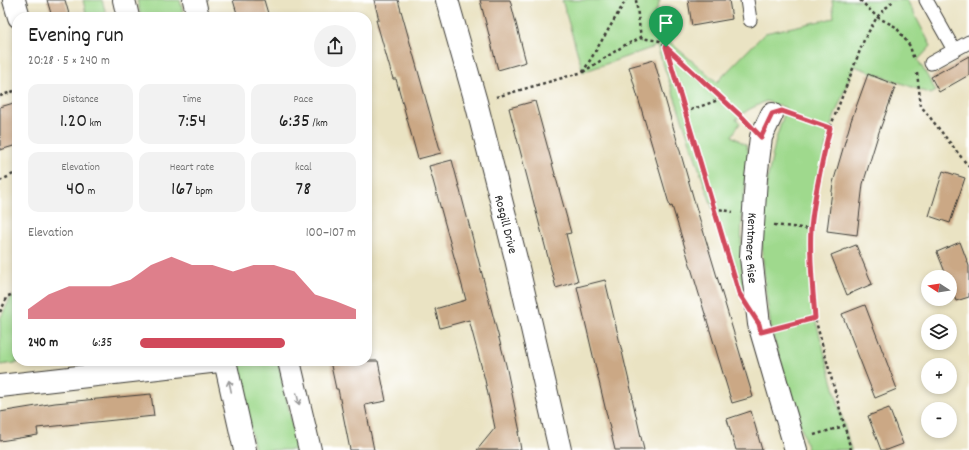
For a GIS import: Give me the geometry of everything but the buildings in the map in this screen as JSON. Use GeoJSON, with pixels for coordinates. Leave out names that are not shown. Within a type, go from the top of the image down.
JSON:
{"type":"FeatureCollection","features":[{"type":"Feature","properties":{"kind":"street"},"geometry":{"type":"LineString","coordinates":[[14,0],[18,12]]}},
{"type":"Feature","properties":{"kind":"street"},"geometry":{"type":"LineString","coordinates":[[124,0],[127,12]]}},
{"type":"Feature","properties":{"kind":"street"},"geometry":{"type":"LineString","coordinates":[[194,0],[197,12]]}},
{"type":"Feature","properties":{"kind":"street","name":"Rosgill Drive"},"geometry":{"type":"LineString","coordinates":[[447,0],[476,102],[516,259],[560,450]]}},
{"type":"Feature","properties":{"kind":"street","name":"Kentmere Rise"},"geometry":{"type":"LineString","coordinates":[[772,114],[761,137],[756,178],[750,257],[759,324],[795,446]]}},
{"type":"Feature","properties":{"kind":"street"},"geometry":{"type":"LineString","coordinates":[[0,386],[175,366]]}},
{"type":"Feature","properties":{"kind":"street"},"geometry":{"type":"LineString","coordinates":[[226,366],[244,450]]}},
{"type":"Feature","properties":{"kind":"street"},"geometry":{"type":"LineString","coordinates":[[290,366],[310,450]]}},
{"type":"Feature","properties":{"kind":"lane"},"geometry":{"type":"LineString","coordinates":[[747,0],[750,20]]}},
{"type":"Feature","properties":{"kind":"lane"},"geometry":{"type":"LineString","coordinates":[[926,0],[954,50]]}},
{"type":"Feature","properties":{"kind":"lane"},"geometry":{"type":"LineString","coordinates":[[931,63],[969,42]]}},
{"type":"Feature","properties":{"kind":"path"},"geometry":{"type":"LineString","coordinates":[[583,72],[626,0]]}},
{"type":"Feature","properties":{"kind":"path"},"geometry":{"type":"LineString","coordinates":[[636,0],[641,38]]}},
{"type":"Feature","properties":{"kind":"path"},"geometry":{"type":"LineString","coordinates":[[860,0],[877,17],[896,27],[910,46],[915,64]]}},
{"type":"Feature","properties":{"kind":"path"},"geometry":{"type":"LineString","coordinates":[[851,450],[815,318],[811,229],[818,178],[830,128],[864,40],[877,17],[894,0]]}},
{"type":"Feature","properties":{"kind":"path"},"geometry":{"type":"LineString","coordinates":[[476,102],[583,72],[625,44],[641,38],[660,41],[742,117],[761,137]]}},
{"type":"Feature","properties":{"kind":"path"},"geometry":{"type":"LineString","coordinates":[[666,47],[729,257]]}},
{"type":"Feature","properties":{"kind":"path"},"geometry":{"type":"LineString","coordinates":[[916,70],[921,106],[969,166]]}},
{"type":"Feature","properties":{"kind":"path"},"geometry":{"type":"LineString","coordinates":[[0,96],[12,92]]}},
{"type":"Feature","properties":{"kind":"path"},"geometry":{"type":"LineString","coordinates":[[685,112],[722,98]]}},
{"type":"Feature","properties":{"kind":"path"},"geometry":{"type":"LineString","coordinates":[[772,114],[782,111],[830,128]]}},
{"type":"Feature","properties":{"kind":"path"},"geometry":{"type":"LineString","coordinates":[[0,181],[12,175]]}},
{"type":"Feature","properties":{"kind":"path"},"geometry":{"type":"LineString","coordinates":[[753,223],[811,229]]}},
{"type":"Feature","properties":{"kind":"path"},"geometry":{"type":"LineString","coordinates":[[0,312],[8,296],[12,295]]}},
{"type":"Feature","properties":{"kind":"path"},"geometry":{"type":"LineString","coordinates":[[761,332],[815,318]]}},
{"type":"Feature","properties":{"kind":"path"},"geometry":{"type":"LineString","coordinates":[[795,446],[844,426]]}},
{"type":"Feature","properties":{"kind":"green space"},"geometry":{"type":"Polygon","coordinates":[[[83,0],[102,0],[106,12],[86,12],[83,0]]]}},
{"type":"Feature","properties":{"kind":"green space"},"geometry":{"type":"Polygon","coordinates":[[[137,0],[180,0],[183,12],[140,12],[137,0]]]}},
{"type":"Feature","properties":{"kind":"green space"},"geometry":{"type":"Polygon","coordinates":[[[562,0],[660,0],[649,31],[666,39],[717,82],[765,33],[834,18],[832,0],[907,0],[931,46],[918,60],[936,91],[931,94],[854,66],[830,128],[819,178],[811,229],[815,318],[851,450],[808,450],[772,333],[766,295],[762,250],[763,211],[767,181],[776,139],[786,108],[766,101],[748,110],[736,119],[740,123],[732,136],[746,145],[751,160],[746,181],[742,214],[741,249],[744,290],[741,291],[657,46],[583,72],[562,0]]]}},
{"type":"Feature","properties":{"kind":"green space"},"geometry":{"type":"Polygon","coordinates":[[[11,297],[12,363],[0,365],[0,319],[11,297]]]}},
{"type":"Feature","properties":{"kind":"green space"},"geometry":{"type":"Polygon","coordinates":[[[236,366],[279,366],[298,450],[255,450],[236,366]]]}},
{"type":"Feature","properties":{"kind":"route"},"geometry":{"type":"LineString","coordinates":[[666,47],[742,117],[761,137],[772,114],[782,111],[830,128],[818,178],[811,229],[815,318],[761,332],[759,324],[739,293],[666,47]]}}]}
